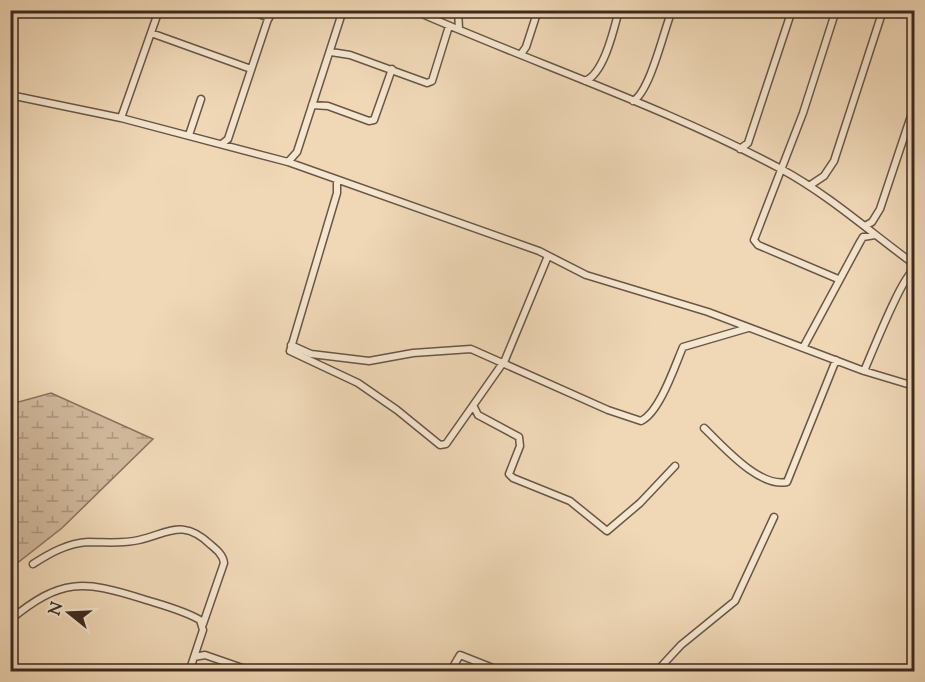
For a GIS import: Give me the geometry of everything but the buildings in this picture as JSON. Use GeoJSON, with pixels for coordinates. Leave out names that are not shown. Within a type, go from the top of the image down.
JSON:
{"type":"FeatureCollection","features":[{"type":"Feature","properties":{"kind":"street"},"geometry":{"type":"LineString","coordinates":[[121,118],[159,10]]}},
{"type":"Feature","properties":{"kind":"street"},"geometry":{"type":"LineString","coordinates":[[249,10],[269,18]]}},
{"type":"Feature","properties":{"kind":"street"},"geometry":{"type":"LineString","coordinates":[[225,141],[271,10]]}},
{"type":"Feature","properties":{"kind":"street"},"geometry":{"type":"LineString","coordinates":[[291,160],[312,105],[343,10]]}},
{"type":"Feature","properties":{"kind":"street"},"geometry":{"type":"LineString","coordinates":[[413,10],[449,26],[524,53],[781,169],[809,186],[912,262],[912,271],[864,371]]}},
{"type":"Feature","properties":{"kind":"street"},"geometry":{"type":"LineString","coordinates":[[458,10],[456,20],[459,29]]}},
{"type":"Feature","properties":{"kind":"street"},"geometry":{"type":"LineString","coordinates":[[524,53],[538,10]]}},
{"type":"Feature","properties":{"kind":"street"},"geometry":{"type":"LineString","coordinates":[[588,81],[607,52],[619,10]]}},
{"type":"Feature","properties":{"kind":"street"},"geometry":{"type":"LineString","coordinates":[[633,101],[640,96],[672,10]]}},
{"type":"Feature","properties":{"kind":"street"},"geometry":{"type":"LineString","coordinates":[[720,10],[730,10]]}},
{"type":"Feature","properties":{"kind":"street"},"geometry":{"type":"LineString","coordinates":[[750,154],[748,143],[792,10]]}},
{"type":"Feature","properties":{"kind":"street"},"geometry":{"type":"LineString","coordinates":[[836,10],[803,113],[754,237],[756,243],[838,279]]}},
{"type":"Feature","properties":{"kind":"street"},"geometry":{"type":"LineString","coordinates":[[809,186],[816,184],[824,176],[834,160],[883,10]]}},
{"type":"Feature","properties":{"kind":"street"},"geometry":{"type":"LineString","coordinates":[[330,52],[350,55],[428,83],[432,81],[449,26],[456,20]]}},
{"type":"Feature","properties":{"kind":"street"},"geometry":{"type":"LineString","coordinates":[[151,33],[250,69]]}},
{"type":"Feature","properties":{"kind":"street"},"geometry":{"type":"LineString","coordinates":[[312,105],[328,106],[369,121],[374,120],[392,69]]}},
{"type":"Feature","properties":{"kind":"street"},"geometry":{"type":"LineString","coordinates":[[10,95],[34,98],[189,135],[225,141],[234,147],[291,160],[298,166],[548,256],[586,275],[678,302],[864,371],[915,386]]}},
{"type":"Feature","properties":{"kind":"street"},"geometry":{"type":"LineString","coordinates":[[189,135],[201,99]]}},
{"type":"Feature","properties":{"kind":"street"},"geometry":{"type":"LineString","coordinates":[[864,226],[872,222],[880,209],[915,107]]}},
{"type":"Feature","properties":{"kind":"street"},"geometry":{"type":"LineString","coordinates":[[740,149],[748,143]]}},
{"type":"Feature","properties":{"kind":"street"},"geometry":{"type":"LineString","coordinates":[[337,180],[338,189],[335,200],[290,351],[358,383],[440,445],[446,444],[474,406],[499,365],[532,300],[548,256]]}},
{"type":"Feature","properties":{"kind":"street"},"geometry":{"type":"LineString","coordinates":[[807,348],[808,339],[838,279],[863,237],[864,226]]}},
{"type":"Feature","properties":{"kind":"street"},"geometry":{"type":"LineString","coordinates":[[863,237],[878,236]]}},
{"type":"Feature","properties":{"kind":"street"},"geometry":{"type":"LineString","coordinates":[[291,345],[311,354],[369,361],[413,353],[465,349],[499,365],[641,421],[648,417],[658,400],[680,361],[683,347],[749,327]]}},
{"type":"Feature","properties":{"kind":"street"},"geometry":{"type":"LineString","coordinates":[[704,428],[749,469],[772,481],[787,482],[836,360]]}},
{"type":"Feature","properties":{"kind":"street"},"geometry":{"type":"LineString","coordinates":[[474,406],[478,415]]}},
{"type":"Feature","properties":{"kind":"street"},"geometry":{"type":"LineString","coordinates":[[467,415],[478,415],[519,437],[520,446],[509,474],[513,478],[570,501],[607,531],[640,503],[675,466]]}},
{"type":"Feature","properties":{"kind":"street"},"geometry":{"type":"LineString","coordinates":[[656,672],[681,645],[735,601],[774,517]]}},
{"type":"Feature","properties":{"kind":"street"},"geometry":{"type":"LineString","coordinates":[[33,564],[56,550],[77,544],[139,540],[162,531],[194,532],[224,557],[224,563],[189,672]]}},
{"type":"Feature","properties":{"kind":"street"},"geometry":{"type":"LineString","coordinates":[[10,620],[45,595],[73,585],[88,584],[155,602],[193,616],[203,624]]}},
{"type":"Feature","properties":{"kind":"street"},"geometry":{"type":"LineString","coordinates":[[194,657],[205,655],[254,672]]}},
{"type":"Feature","properties":{"kind":"street"},"geometry":{"type":"LineString","coordinates":[[450,672],[460,655],[503,672]]}},
{"type":"Feature","properties":{"kind":"green space"},"geometry":{"type":"Polygon","coordinates":[[[51,393],[153,439],[62,528],[11,568],[11,404],[51,393]]]}}]}
